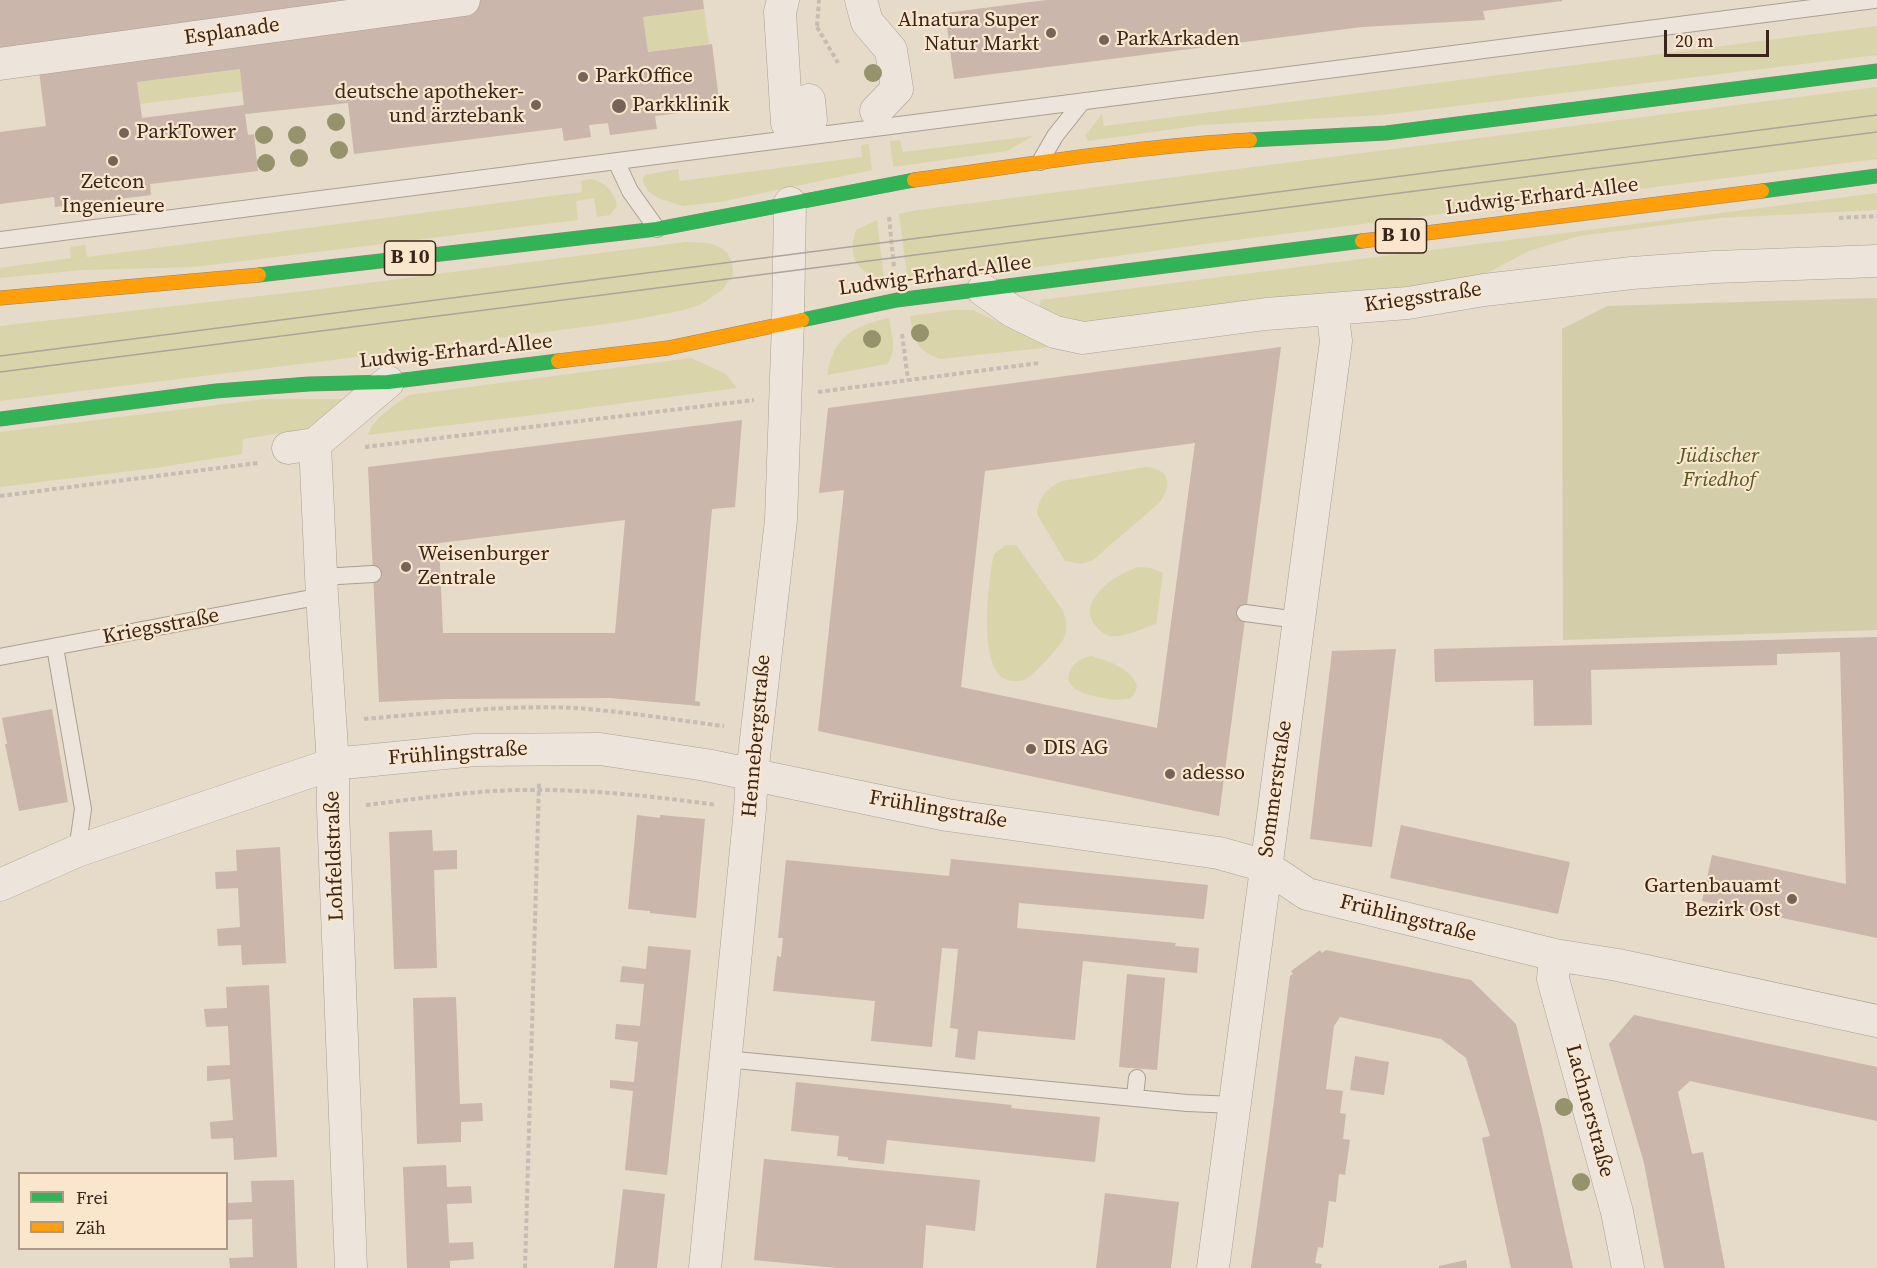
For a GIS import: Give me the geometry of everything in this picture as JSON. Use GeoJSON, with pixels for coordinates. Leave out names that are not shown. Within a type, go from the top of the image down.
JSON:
{"type":"FeatureCollection","features":[{"type":"Feature","properties":{"kind":"main road","name":"B 10"},"geometry":{"type":"LineString","coordinates":[[0,298],[205,281],[657,229],[687,225],[885,184],[1039,164],[1202,143],[1386,133],[1877,71]]}},
{"type":"Feature","properties":{"kind":"main road","name":"Ludwig-Erhard-Allee"},"geometry":{"type":"LineString","coordinates":[[0,419],[216,391],[309,384],[388,382],[668,348],[897,300],[1877,176]]}},
{"type":"Feature","properties":{"kind":"street","name":"Esplanade"},"geometry":{"type":"LineString","coordinates":[[0,64],[464,0]]}},
{"type":"Feature","properties":{"kind":"street"},"geometry":{"type":"LineString","coordinates":[[783,0],[780,12],[803,114]]}},
{"type":"Feature","properties":{"kind":"street"},"geometry":{"type":"LineString","coordinates":[[861,0],[867,22],[891,50],[897,89],[876,111]]}},
{"type":"Feature","properties":{"kind":"street","name":"Hennebergstraße"},"geometry":{"type":"LineString","coordinates":[[705,1268],[752,774],[781,520],[790,203]]}},
{"type":"Feature","properties":{"kind":"street","name":"Kriegsstraße"},"geometry":{"type":"LineString","coordinates":[[983,290],[1012,311],[1055,332],[1083,338],[1266,314],[1408,303],[1484,290],[1632,273],[1715,267],[1877,261]]}},
{"type":"Feature","properties":{"kind":"street","name":"Sommerstraße"},"geometry":{"type":"LineString","coordinates":[[1213,1268],[1335,341],[1332,309]]}},
{"type":"Feature","properties":{"kind":"street"},"geometry":{"type":"LineString","coordinates":[[302,446],[388,382]]}},
{"type":"Feature","properties":{"kind":"street","name":"Lohfeldstraße"},"geometry":{"type":"LineString","coordinates":[[302,446],[321,587],[333,764],[351,1268]]}},
{"type":"Feature","properties":{"kind":"street","name":"Frühlingstraße"},"geometry":{"type":"LineString","coordinates":[[0,885],[77,851],[333,764],[475,750],[600,749],[706,765],[947,814],[1219,853],[1265,866],[1307,894],[1555,955],[1618,965],[1877,1021]]}},
{"type":"Feature","properties":{"kind":"street","name":"Lachnerstraße"},"geometry":{"type":"LineString","coordinates":[[1555,955],[1553,979],[1617,1212],[1628,1268]]}},
{"type":"Feature","properties":{"kind":"lane"},"geometry":{"type":"LineString","coordinates":[[0,240],[1874,0]]}},
{"type":"Feature","properties":{"kind":"lane"},"geometry":{"type":"LineString","coordinates":[[1039,164],[1055,136],[1082,102]]}},
{"type":"Feature","properties":{"kind":"lane"},"geometry":{"type":"LineString","coordinates":[[616,161],[630,190],[657,229]]}},
{"type":"Feature","properties":{"kind":"lane","name":"Kriegsstraße"},"geometry":{"type":"LineString","coordinates":[[0,657],[55,647],[373,574]]}},
{"type":"Feature","properties":{"kind":"lane"},"geometry":{"type":"LineString","coordinates":[[1245,613],[1298,620]]}},
{"type":"Feature","properties":{"kind":"lane"},"geometry":{"type":"LineString","coordinates":[[55,647],[83,809],[77,851]]}},
{"type":"Feature","properties":{"kind":"lane"},"geometry":{"type":"LineString","coordinates":[[725,1059],[1236,1106]]}},
{"type":"Feature","properties":{"kind":"lane"},"geometry":{"type":"LineString","coordinates":[[1135,1096],[1137,1078]]}},
{"type":"Feature","properties":{"kind":"path"},"geometry":{"type":"LineString","coordinates":[[819,0],[817,27],[838,63]]}},
{"type":"Feature","properties":{"kind":"path"},"geometry":{"type":"LineString","coordinates":[[885,184],[908,380]]}},
{"type":"Feature","properties":{"kind":"path"},"geometry":{"type":"LineString","coordinates":[[826,392],[1036,364],[1059,357],[1083,338]]}},
{"type":"Feature","properties":{"kind":"path"},"geometry":{"type":"LineString","coordinates":[[0,496],[273,461],[302,446],[329,451],[744,401]]}},
{"type":"Feature","properties":{"kind":"path"},"geometry":{"type":"LineString","coordinates":[[525,1268],[539,789]]}},
{"type":"Feature","properties":{"kind":"path"},"geometry":{"type":"LineString","coordinates":[[333,810],[450,794],[539,789],[637,794],[750,809]]}},
{"type":"Feature","properties":{"kind":"shaded area"},"geometry":{"type":"Polygon","coordinates":[[[704,9],[709,44],[648,52],[643,17],[704,9]]]}},
{"type":"Feature","properties":{"kind":"shaded area"},"geometry":{"type":"Polygon","coordinates":[[[1877,26],[1877,55],[1382,115],[1202,125],[1088,141],[1085,136],[1102,114],[1104,126],[1877,26]]]}},
{"type":"Feature","properties":{"kind":"shaded area"},"geometry":{"type":"Polygon","coordinates":[[[550,29],[348,103],[245,114],[242,91],[140,104],[137,82],[550,29]]]}},
{"type":"Feature","properties":{"kind":"shaded area"},"geometry":{"type":"Polygon","coordinates":[[[1877,87],[1877,159],[1212,243],[927,282],[908,282],[899,214],[918,210],[1877,87]]]}},
{"type":"Feature","properties":{"kind":"shaded area"},"geometry":{"type":"Polygon","coordinates":[[[1033,136],[1007,151],[893,167],[890,141],[900,140],[903,152],[1033,136]]]}},
{"type":"Feature","properties":{"kind":"shaded area"},"geometry":{"type":"Polygon","coordinates":[[[869,144],[872,170],[720,202],[683,206],[658,198],[649,192],[643,179],[645,175],[678,169],[680,181],[862,157],[861,145],[869,144]]]}},
{"type":"Feature","properties":{"kind":"shaded area"},"geometry":{"type":"Polygon","coordinates":[[[592,179],[605,186],[614,196],[617,206],[610,215],[597,217],[594,198],[576,201],[578,220],[194,267],[82,270],[0,278],[0,268],[71,258],[70,247],[85,245],[87,257],[582,192],[581,181],[592,179]]]}},
{"type":"Feature","properties":{"kind":"shaded area"},"geometry":{"type":"Polygon","coordinates":[[[1877,193],[1877,210],[1720,218],[1579,236],[1529,251],[1487,273],[1441,287],[1090,325],[1068,321],[1039,307],[1041,300],[1877,193]]]}},
{"type":"Feature","properties":{"kind":"shaded area"},"geometry":{"type":"Polygon","coordinates":[[[877,220],[884,279],[867,273],[861,268],[856,262],[853,248],[856,230],[877,220]]]}},
{"type":"Feature","properties":{"kind":"shaded area"},"geometry":{"type":"Polygon","coordinates":[[[686,242],[712,244],[725,251],[730,257],[733,275],[722,290],[700,305],[680,311],[621,322],[0,401],[0,326],[313,290],[686,242]]]}},
{"type":"Feature","properties":{"kind":"shaded area"},"geometry":{"type":"Polygon","coordinates":[[[954,310],[973,310],[1051,347],[941,359],[933,356],[918,344],[910,316],[954,310]]]}},
{"type":"Feature","properties":{"kind":"shaded area"},"geometry":{"type":"Polygon","coordinates":[[[889,318],[893,348],[887,364],[827,375],[835,351],[847,335],[855,329],[889,318]]]}},
{"type":"Feature","properties":{"kind":"shaded area"},"geometry":{"type":"Polygon","coordinates":[[[691,358],[726,374],[737,388],[368,435],[380,417],[409,395],[691,358]]]}},
{"type":"Feature","properties":{"kind":"shaded area"},"geometry":{"type":"Polygon","coordinates":[[[265,399],[349,399],[315,428],[243,439],[242,454],[155,468],[0,487],[0,432],[265,399]]]}},
{"type":"Feature","properties":{"kind":"shaded area"},"geometry":{"type":"Polygon","coordinates":[[[1146,467],[1160,471],[1167,479],[1166,490],[1159,503],[1093,560],[1081,564],[1065,561],[1037,514],[1039,503],[1045,494],[1062,481],[1146,467]]]}},
{"type":"Feature","properties":{"kind":"shaded area"},"geometry":{"type":"Polygon","coordinates":[[[1006,545],[1016,545],[1062,609],[1066,622],[1065,636],[1059,646],[1032,675],[1020,681],[1005,679],[997,671],[991,658],[988,641],[988,601],[994,554],[1006,545]]]}},
{"type":"Feature","properties":{"kind":"shaded area"},"geometry":{"type":"Polygon","coordinates":[[[1139,567],[1163,573],[1156,624],[1121,636],[1106,635],[1095,625],[1091,616],[1091,606],[1095,597],[1111,581],[1139,567]]]}},
{"type":"Feature","properties":{"kind":"shaded area"},"geometry":{"type":"Polygon","coordinates":[[[1091,656],[1124,669],[1129,674],[1137,685],[1136,691],[1130,698],[1103,698],[1074,688],[1068,679],[1070,670],[1078,661],[1091,656]]]}},
{"type":"Feature","properties":{"kind":"green space","name":"Jüdischer Friedhof"},"geometry":{"type":"Polygon","coordinates":[[[1877,298],[1877,630],[1563,640],[1562,329],[1607,306],[1877,298]]]}},
{"type":"Feature","properties":{"kind":"building"},"geometry":{"type":"Polygon","coordinates":[[[0,0],[703,0],[704,9],[643,17],[648,52],[712,44],[720,108],[655,116],[657,129],[610,135],[608,123],[589,125],[591,137],[564,141],[562,128],[354,154],[348,103],[245,114],[248,135],[254,134],[258,171],[150,184],[151,195],[55,207],[54,197],[0,204],[0,132],[46,126],[39,71],[0,76],[0,0]],[[240,69],[137,82],[142,118],[244,105],[240,69]]]}},
{"type":"Feature","properties":{"kind":"building","name":"ParkArkaden"},"geometry":{"type":"Polygon","coordinates":[[[1046,0],[1562,1],[1483,11],[1485,20],[1362,27],[954,79],[945,13],[1046,0]]]}},
{"type":"Feature","properties":{"kind":"building"},"geometry":{"type":"Polygon","coordinates":[[[1281,347],[1219,816],[818,731],[844,490],[819,493],[828,408],[1281,347]],[[1195,443],[985,471],[961,687],[1157,728],[1195,443]]]}},
{"type":"Feature","properties":{"kind":"building","name":"Weisenburger Zentrale"},"geometry":{"type":"Polygon","coordinates":[[[742,420],[735,507],[712,509],[695,701],[700,702],[700,706],[610,698],[447,699],[379,702],[368,467],[742,420]],[[625,520],[439,543],[443,633],[615,633],[625,520]]]}},
{"type":"Feature","properties":{"kind":"building"},"geometry":{"type":"Polygon","coordinates":[[[1877,637],[1877,938],[1702,901],[1712,855],[1846,884],[1840,652],[1777,654],[1777,665],[1591,670],[1592,725],[1534,726],[1533,680],[1435,682],[1434,649],[1877,637]]]}},
{"type":"Feature","properties":{"kind":"building"},"geometry":{"type":"Polygon","coordinates":[[[1396,649],[1372,847],[1310,839],[1332,651],[1396,649]]]}},
{"type":"Feature","properties":{"kind":"building"},"geometry":{"type":"Polygon","coordinates":[[[52,709],[68,802],[19,811],[2,718],[52,709]]]}},
{"type":"Feature","properties":{"kind":"building"},"geometry":{"type":"Polygon","coordinates":[[[637,815],[705,819],[696,918],[628,909],[637,815]]]}},
{"type":"Feature","properties":{"kind":"building"},"geometry":{"type":"Polygon","coordinates":[[[1401,825],[1570,862],[1558,914],[1390,878],[1401,825]]]}},
{"type":"Feature","properties":{"kind":"building"},"geometry":{"type":"Polygon","coordinates":[[[432,830],[433,851],[457,850],[457,869],[434,870],[437,968],[394,969],[389,832],[432,830]]]}},
{"type":"Feature","properties":{"kind":"building"},"geometry":{"type":"Polygon","coordinates":[[[280,847],[286,963],[242,965],[241,945],[218,946],[217,929],[240,927],[238,888],[216,889],[215,872],[237,871],[236,850],[280,847]]]}},
{"type":"Feature","properties":{"kind":"building"},"geometry":{"type":"Polygon","coordinates":[[[951,859],[1208,885],[1204,919],[1019,903],[1017,928],[1176,943],[1175,946],[1199,948],[1197,973],[1083,961],[1075,1040],[978,1031],[975,1060],[955,1057],[958,1029],[950,1028],[958,949],[942,948],[932,1047],[871,1041],[875,1001],[773,991],[777,956],[781,957],[783,938],[778,938],[786,860],[949,876],[951,859]]]}},
{"type":"Feature","properties":{"kind":"building"},"geometry":{"type":"Polygon","coordinates":[[[648,946],[691,950],[667,1175],[625,1170],[633,1091],[610,1088],[610,1080],[634,1082],[638,1042],[615,1039],[616,1024],[640,1026],[644,984],[620,982],[622,966],[646,969],[648,946]]]}},
{"type":"Feature","properties":{"kind":"building"},"geometry":{"type":"Polygon","coordinates":[[[1320,950],[1322,953],[1326,950],[1471,980],[1516,1024],[1573,1268],[1511,1268],[1482,1138],[1490,1136],[1466,1058],[1441,1039],[1340,1017],[1334,1026],[1326,1089],[1343,1091],[1340,1113],[1346,1114],[1343,1139],[1350,1140],[1345,1175],[1339,1174],[1336,1202],[1329,1201],[1323,1248],[1318,1247],[1315,1263],[1322,1264],[1321,1268],[1251,1268],[1290,976],[1293,974],[1291,971],[1320,950]]]}},
{"type":"Feature","properties":{"kind":"building"},"geometry":{"type":"Polygon","coordinates":[[[1127,974],[1165,978],[1157,1070],[1119,1067],[1127,974]]]}},
{"type":"Feature","properties":{"kind":"building"},"geometry":{"type":"Polygon","coordinates":[[[269,985],[277,1157],[234,1160],[233,1138],[211,1139],[210,1122],[233,1120],[230,1079],[207,1081],[207,1066],[230,1065],[228,1026],[206,1027],[204,1009],[227,1008],[226,987],[269,985]]]}},
{"type":"Feature","properties":{"kind":"building"},"geometry":{"type":"Polygon","coordinates":[[[456,997],[460,1104],[482,1103],[483,1121],[461,1122],[461,1142],[417,1144],[413,998],[456,997]]]}},
{"type":"Feature","properties":{"kind":"building"},"geometry":{"type":"Polygon","coordinates":[[[1634,1015],[1877,1067],[1877,1121],[1690,1081],[1678,1092],[1692,1154],[1703,1152],[1725,1268],[1664,1268],[1644,1163],[1609,1044],[1634,1015]]]}},
{"type":"Feature","properties":{"kind":"building"},"geometry":{"type":"Polygon","coordinates":[[[1355,1056],[1389,1062],[1384,1095],[1350,1090],[1355,1056]]]}},
{"type":"Feature","properties":{"kind":"building"},"geometry":{"type":"Polygon","coordinates":[[[796,1082],[1012,1105],[1011,1108],[1100,1117],[1095,1162],[887,1140],[884,1164],[848,1160],[848,1157],[837,1156],[839,1136],[791,1131],[796,1082]]]}},
{"type":"Feature","properties":{"kind":"building"},"geometry":{"type":"Polygon","coordinates":[[[764,1159],[980,1180],[975,1231],[926,1225],[923,1268],[837,1268],[754,1260],[764,1159]]]}},
{"type":"Feature","properties":{"kind":"building"},"geometry":{"type":"Polygon","coordinates":[[[446,1165],[447,1187],[471,1186],[472,1203],[447,1204],[449,1243],[473,1242],[474,1259],[450,1261],[450,1268],[407,1268],[403,1167],[446,1165]]]}},
{"type":"Feature","properties":{"kind":"building"},"geometry":{"type":"Polygon","coordinates":[[[294,1180],[297,1268],[230,1268],[229,1258],[253,1257],[252,1219],[228,1220],[228,1203],[252,1202],[251,1181],[294,1180]]]}},
{"type":"Feature","properties":{"kind":"building"},"geometry":{"type":"Polygon","coordinates":[[[623,1189],[665,1194],[657,1268],[614,1268],[623,1189]]]}},
{"type":"Feature","properties":{"kind":"building"},"geometry":{"type":"Polygon","coordinates":[[[1105,1193],[1179,1202],[1171,1268],[1096,1268],[1105,1193]]]}},
{"type":"Feature","properties":{"kind":"building"},"geometry":{"type":"Polygon","coordinates":[[[1466,1260],[1467,1268],[1439,1268],[1439,1266],[1466,1260]]]}},
{"type":"Feature","properties":{"kind":"tram line"},"geometry":{"type":"LineString","coordinates":[[0,356],[1877,115]]}},
{"type":"Feature","properties":{"kind":"tram line"},"geometry":{"type":"LineString","coordinates":[[0,372],[1877,132]]}},
{"type":"Feature","properties":{"kind":"traffic: fast"},"geometry":{"type":"LineString","coordinates":[[1250,140],[1386,133],[1877,71]]}},
{"type":"Feature","properties":{"kind":"traffic: fast"},"geometry":{"type":"LineString","coordinates":[[1762,191],[1877,176]]}},
{"type":"Feature","properties":{"kind":"traffic: fast"},"geometry":{"type":"LineString","coordinates":[[259,275],[657,229],[914,180]]}},
{"type":"Feature","properties":{"kind":"traffic: fast"},"geometry":{"type":"LineString","coordinates":[[802,320],[897,300],[1362,241]]}},
{"type":"Feature","properties":{"kind":"traffic: fast"},"geometry":{"type":"LineString","coordinates":[[0,419],[216,391],[309,384],[388,382],[558,361]]}},
{"type":"Feature","properties":{"kind":"traffic: slow"},"geometry":{"type":"LineString","coordinates":[[914,180],[1124,151],[1250,140]]}},
{"type":"Feature","properties":{"kind":"traffic: slow"},"geometry":{"type":"LineString","coordinates":[[1362,241],[1762,191]]}},
{"type":"Feature","properties":{"kind":"traffic: slow"},"geometry":{"type":"LineString","coordinates":[[0,298],[259,275]]}},
{"type":"Feature","properties":{"kind":"traffic: slow"},"geometry":{"type":"LineString","coordinates":[[558,361],[668,348],[802,320]]}},
{"type":"Feature","properties":{"kind":"place","name":"Alnatura Super Natur Markt"},"geometry":{"type":"Point","coordinates":[1051,33]}},
{"type":"Feature","properties":{"kind":"place","name":"ParkArkaden"},"geometry":{"type":"Point","coordinates":[1104,40]}},
{"type":"Feature","properties":{"kind":"place","name":"ParkOffice"},"geometry":{"type":"Point","coordinates":[583,77]}},
{"type":"Feature","properties":{"kind":"place","name":"deutsche apotheker- und ärztebank"},"geometry":{"type":"Point","coordinates":[536,105]}},
{"type":"Feature","properties":{"kind":"place","name":"Parkklinik"},"geometry":{"type":"Point","coordinates":[619,106]}},
{"type":"Feature","properties":{"kind":"place","name":"ParkTower"},"geometry":{"type":"Point","coordinates":[124,133]}},
{"type":"Feature","properties":{"kind":"place","name":"Zetcon Ingenieure"},"geometry":{"type":"Point","coordinates":[113,161]}},
{"type":"Feature","properties":{"kind":"place","name":"Weisenburger Zentrale"},"geometry":{"type":"Point","coordinates":[406,567]}},
{"type":"Feature","properties":{"kind":"place","name":"DIS AG"},"geometry":{"type":"Point","coordinates":[1031,749]}},
{"type":"Feature","properties":{"kind":"place","name":"adesso"},"geometry":{"type":"Point","coordinates":[1170,774]}},
{"type":"Feature","properties":{"kind":"place","name":"Gartenbauamt Bezirk Ost"},"geometry":{"type":"Point","coordinates":[1792,899]}}]}
